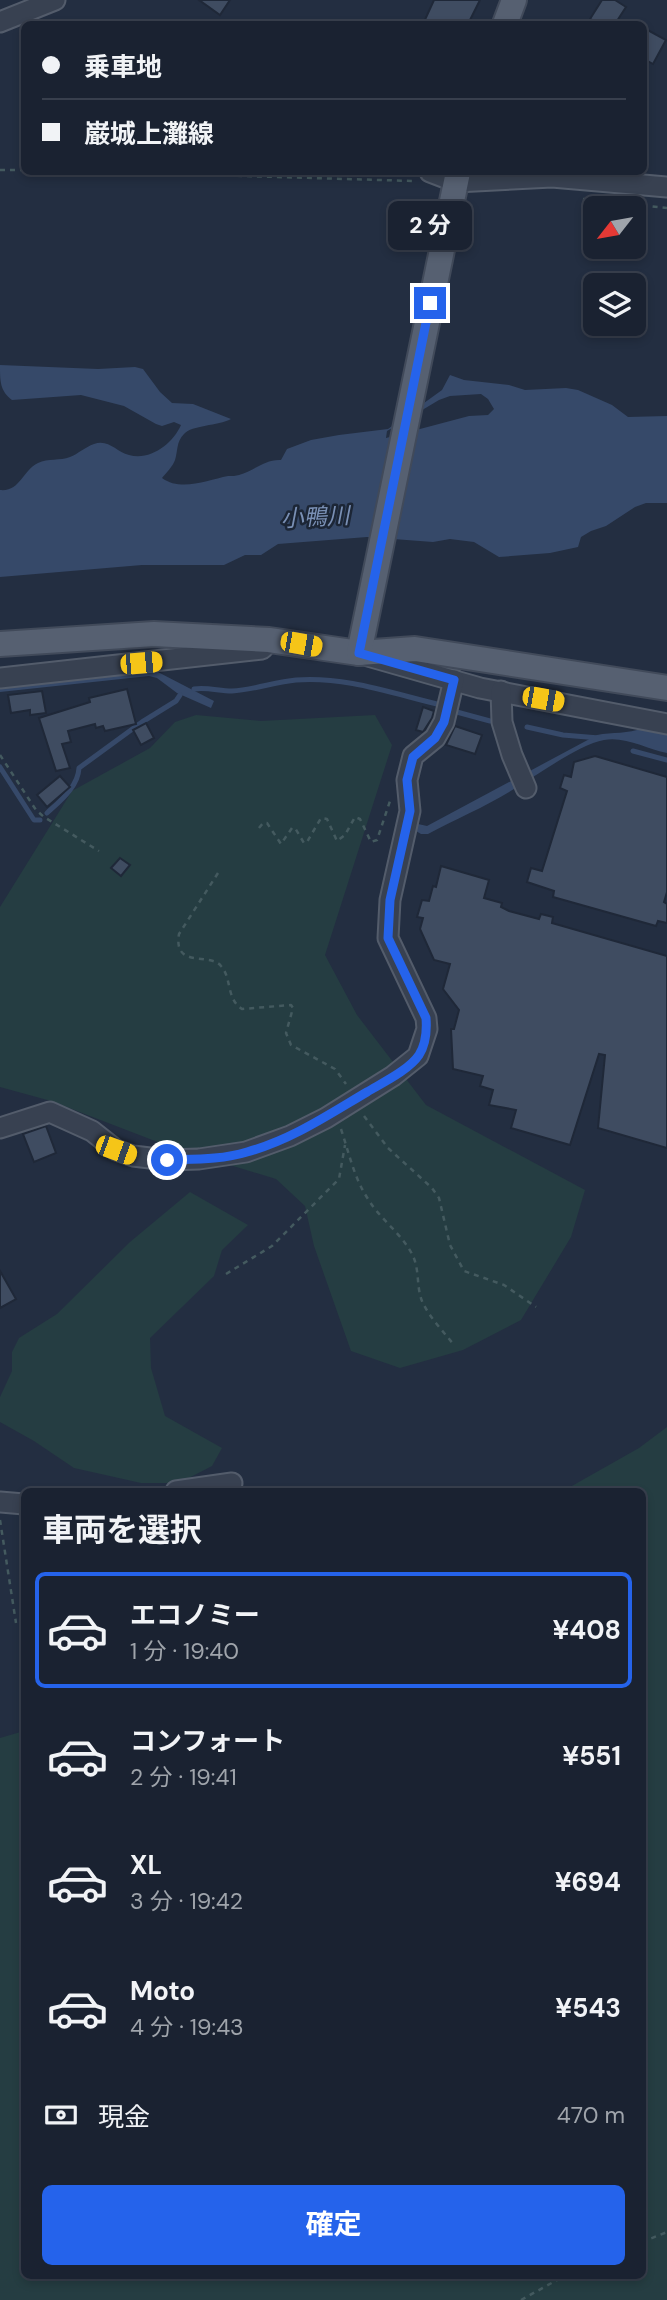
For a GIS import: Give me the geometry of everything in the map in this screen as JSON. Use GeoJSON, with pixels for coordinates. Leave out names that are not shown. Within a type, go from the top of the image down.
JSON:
{"type":"FeatureCollection","features":[{"type":"Feature","properties":{"kind":"main road"},"geometry":{"type":"LineString","coordinates":[[506,21],[514,0]]}},
{"type":"Feature","properties":{"kind":"main road"},"geometry":{"type":"LineString","coordinates":[[359,653],[456,183]]}},
{"type":"Feature","properties":{"kind":"main road"},"geometry":{"type":"LineString","coordinates":[[0,644],[154,634],[269,640],[359,653],[415,649],[667,688]]}},
{"type":"Feature","properties":{"kind":"street"},"geometry":{"type":"LineString","coordinates":[[0,22],[55,0]]}},
{"type":"Feature","properties":{"kind":"street"},"geometry":{"type":"LineString","coordinates":[[427,176],[456,183],[552,177],[667,187]]}},
{"type":"Feature","properties":{"kind":"street"},"geometry":{"type":"LineString","coordinates":[[0,681],[262,649],[269,640]]}},
{"type":"Feature","properties":{"kind":"street"},"geometry":{"type":"LineString","coordinates":[[359,653],[500,691],[667,724]]}},
{"type":"Feature","properties":{"kind":"street"},"geometry":{"type":"LineString","coordinates":[[0,1128],[50,1112],[92,1132],[116,1150],[133,1156],[167,1160],[199,1159],[246,1152],[290,1136],[335,1112],[393,1076],[418,1056],[427,1029],[420,1004],[388,938],[390,900],[410,811],[407,780],[413,757],[435,738],[444,722],[454,680]]}},
{"type":"Feature","properties":{"kind":"street"},"geometry":{"type":"LineString","coordinates":[[500,691],[502,722],[526,788]]}},
{"type":"Feature","properties":{"kind":"street"},"geometry":{"type":"LineString","coordinates":[[197,1488],[232,1483]]}},
{"type":"Feature","properties":{"kind":"street"},"geometry":{"type":"LineString","coordinates":[[0,1502],[21,1504]]}},
{"type":"Feature","properties":{"kind":"path"},"geometry":{"type":"LineString","coordinates":[[0,170],[21,170]]}},
{"type":"Feature","properties":{"kind":"path"},"geometry":{"type":"LineString","coordinates":[[347,175],[427,176]]}},
{"type":"Feature","properties":{"kind":"path"},"geometry":{"type":"LineString","coordinates":[[0,755],[36,810],[99,851]]}},
{"type":"Feature","properties":{"kind":"path"},"geometry":{"type":"LineString","coordinates":[[259,828],[263,823],[267,823],[281,844],[292,828],[295,828],[304,843],[321,818],[327,819],[337,841],[345,835],[355,817],[359,819],[371,842],[374,842],[377,840],[391,796],[395,791],[408,788]]}},
{"type":"Feature","properties":{"kind":"path"},"geometry":{"type":"LineString","coordinates":[[218,873],[179,934],[177,944],[181,951],[188,956],[222,966],[229,991],[237,1006],[242,1009],[291,1005],[293,1008],[286,1033],[291,1045],[334,1069],[388,1148],[432,1188],[439,1198],[450,1245],[464,1270],[504,1286],[536,1307]]}},
{"type":"Feature","properties":{"kind":"path"},"geometry":{"type":"LineString","coordinates":[[335,1112],[358,1182],[369,1202],[392,1226],[410,1251],[418,1272],[422,1300],[454,1345]]}},
{"type":"Feature","properties":{"kind":"path"},"geometry":{"type":"LineString","coordinates":[[226,1274],[272,1246],[339,1179],[345,1143]]}},
{"type":"Feature","properties":{"kind":"path"},"geometry":{"type":"LineString","coordinates":[[0,1520],[16,1623]]}},
{"type":"Feature","properties":{"kind":"path"},"geometry":{"type":"LineString","coordinates":[[646,2240],[667,2232]]}},
{"type":"Feature","properties":{"kind":"path"},"geometry":{"type":"LineString","coordinates":[[521,2300],[559,2279]]}},
{"type":"Feature","properties":{"kind":"green space"},"geometry":{"type":"Polygon","coordinates":[[[196,715],[261,721],[375,715],[392,745],[325,955],[357,1015],[426,1105],[585,1190],[571,1237],[521,1320],[463,1350],[400,1368],[351,1351],[314,1246],[305,1206],[276,1179],[168,1146],[51,1101],[0,1087],[0,907],[72,791],[150,748],[175,722],[196,715]]]}},
{"type":"Feature","properties":{"kind":"green space"},"geometry":{"type":"Polygon","coordinates":[[[190,1192],[248,1225],[222,1250],[214,1276],[150,1338],[151,1368],[165,1416],[222,1448],[212,1466],[179,1483],[141,1483],[74,1468],[0,1422],[0,1397],[12,1371],[12,1352],[19,1338],[57,1314],[130,1242],[190,1192]]]}},
{"type":"Feature","properties":{"kind":"green space"},"geometry":{"type":"Polygon","coordinates":[[[667,1427],[667,2300],[0,2300],[0,1738],[21,1732],[21,2279],[646,2279],[646,1488],[568,1488],[639,1448],[667,1427]]]}},
{"type":"Feature","properties":{"kind":"water","name":"小鴨川"},"geometry":{"type":"Polygon","coordinates":[[[0,365],[98,369],[135,367],[143,369],[172,403],[193,404],[231,419],[193,429],[181,437],[174,462],[162,478],[186,485],[237,476],[270,461],[281,460],[287,449],[311,440],[388,429],[442,390],[450,375],[464,380],[509,385],[525,390],[578,390],[612,405],[628,417],[667,416],[667,503],[646,503],[635,507],[606,526],[581,537],[578,547],[550,553],[499,557],[474,542],[367,537],[278,544],[261,555],[245,555],[224,565],[142,565],[0,577],[0,490],[12,488],[38,463],[70,457],[94,444],[108,444],[129,455],[153,453],[173,438],[181,425],[174,422],[162,426],[124,406],[81,395],[12,400],[3,389],[0,365]],[[481,394],[450,396],[439,400],[387,431],[386,438],[469,416],[488,415],[494,409],[481,394]]]}},
{"type":"Feature","properties":{"kind":"water"},"geometry":{"type":"Polygon","coordinates":[[[156,671],[214,701],[211,708],[177,693],[157,678],[149,676],[0,692],[0,686],[156,671]]]}},
{"type":"Feature","properties":{"kind":"water"},"geometry":{"type":"Polygon","coordinates":[[[642,728],[667,734],[667,753],[620,740],[594,743],[493,801],[428,834],[416,831],[418,824],[427,826],[597,735],[642,728]]]}},
{"type":"Feature","properties":{"kind":"building"},"geometry":{"type":"Polygon","coordinates":[[[199,0],[230,0],[220,15],[199,0]]]}},
{"type":"Feature","properties":{"kind":"building"},"geometry":{"type":"Polygon","coordinates":[[[434,0],[480,0],[470,21],[424,21],[434,0]]]}},
{"type":"Feature","properties":{"kind":"building"},"geometry":{"type":"Polygon","coordinates":[[[602,0],[615,0],[626,7],[617,21],[590,19],[602,0]]]}},
{"type":"Feature","properties":{"kind":"building"},"geometry":{"type":"Polygon","coordinates":[[[647,30],[666,40],[653,64],[647,61],[647,30]]]}},
{"type":"Feature","properties":{"kind":"building"},"geometry":{"type":"Polygon","coordinates":[[[127,689],[136,724],[105,731],[103,726],[96,728],[95,724],[68,731],[71,742],[62,744],[70,768],[56,771],[39,718],[90,702],[89,698],[127,689]]]}},
{"type":"Feature","properties":{"kind":"building"},"geometry":{"type":"Polygon","coordinates":[[[42,691],[46,713],[30,715],[30,710],[11,713],[8,695],[42,691]]]}},
{"type":"Feature","properties":{"kind":"building"},"geometry":{"type":"Polygon","coordinates":[[[423,707],[434,711],[423,732],[416,730],[423,707]]]}},
{"type":"Feature","properties":{"kind":"building"},"geometry":{"type":"Polygon","coordinates":[[[146,723],[154,738],[141,745],[133,730],[146,723]]]}},
{"type":"Feature","properties":{"kind":"building"},"geometry":{"type":"Polygon","coordinates":[[[455,726],[482,735],[475,754],[446,745],[455,726]]]}},
{"type":"Feature","properties":{"kind":"building"},"geometry":{"type":"Polygon","coordinates":[[[595,756],[667,777],[667,892],[664,902],[667,904],[667,923],[658,921],[656,926],[553,897],[554,891],[527,882],[531,868],[542,871],[567,791],[560,788],[564,775],[571,777],[574,762],[595,756]]]}},
{"type":"Feature","properties":{"kind":"building"},"geometry":{"type":"Polygon","coordinates":[[[60,776],[70,787],[47,807],[37,795],[60,776]]]}},
{"type":"Feature","properties":{"kind":"building"},"geometry":{"type":"Polygon","coordinates":[[[120,858],[130,865],[121,876],[111,868],[120,858]]]}},
{"type":"Feature","properties":{"kind":"building"},"geometry":{"type":"Polygon","coordinates":[[[441,866],[489,880],[484,898],[502,903],[501,907],[509,911],[539,919],[541,914],[553,917],[552,923],[667,956],[667,1148],[598,1128],[605,1055],[599,1054],[570,1145],[511,1128],[516,1110],[489,1105],[493,1090],[480,1086],[483,1076],[453,1069],[451,1029],[454,1029],[459,1010],[443,989],[450,964],[434,960],[420,929],[423,918],[417,917],[422,900],[429,901],[433,886],[436,887],[441,866]]]}},
{"type":"Feature","properties":{"kind":"building"},"geometry":{"type":"Polygon","coordinates":[[[46,1126],[56,1153],[34,1162],[23,1134],[46,1126]]]}},
{"type":"Feature","properties":{"kind":"building"},"geometry":{"type":"Polygon","coordinates":[[[0,1271],[16,1299],[0,1308],[0,1271]]]}},
{"type":"Feature","properties":{"kind":"waterway"},"geometry":{"type":"LineString","coordinates":[[194,689],[232,691],[314,679],[369,687],[441,705]]}},
{"type":"Feature","properties":{"kind":"waterway"},"geometry":{"type":"LineString","coordinates":[[47,813],[72,787],[79,768],[176,701],[180,695]]}},
{"type":"Feature","properties":{"kind":"waterway"},"geometry":{"type":"LineString","coordinates":[[453,711],[490,721]]}},
{"type":"Feature","properties":{"kind":"waterway"},"geometry":{"type":"LineString","coordinates":[[527,727],[563,735],[599,738]]}},
{"type":"Feature","properties":{"kind":"waterway"},"geometry":{"type":"LineString","coordinates":[[633,751],[667,760]]}},
{"type":"Feature","properties":{"kind":"waterway"},"geometry":{"type":"LineString","coordinates":[[0,767],[34,820],[40,820]]}},
{"type":"Feature","properties":{"kind":"route"},"geometry":{"type":"LineString","coordinates":[[167,1160],[213,1158],[246,1152],[290,1136],[326,1118],[393,1076],[418,1056],[424,1042],[426,1018],[390,947],[390,900],[410,811],[407,780],[413,757],[435,738],[444,722],[454,680],[359,653],[430,303]]}}]}
